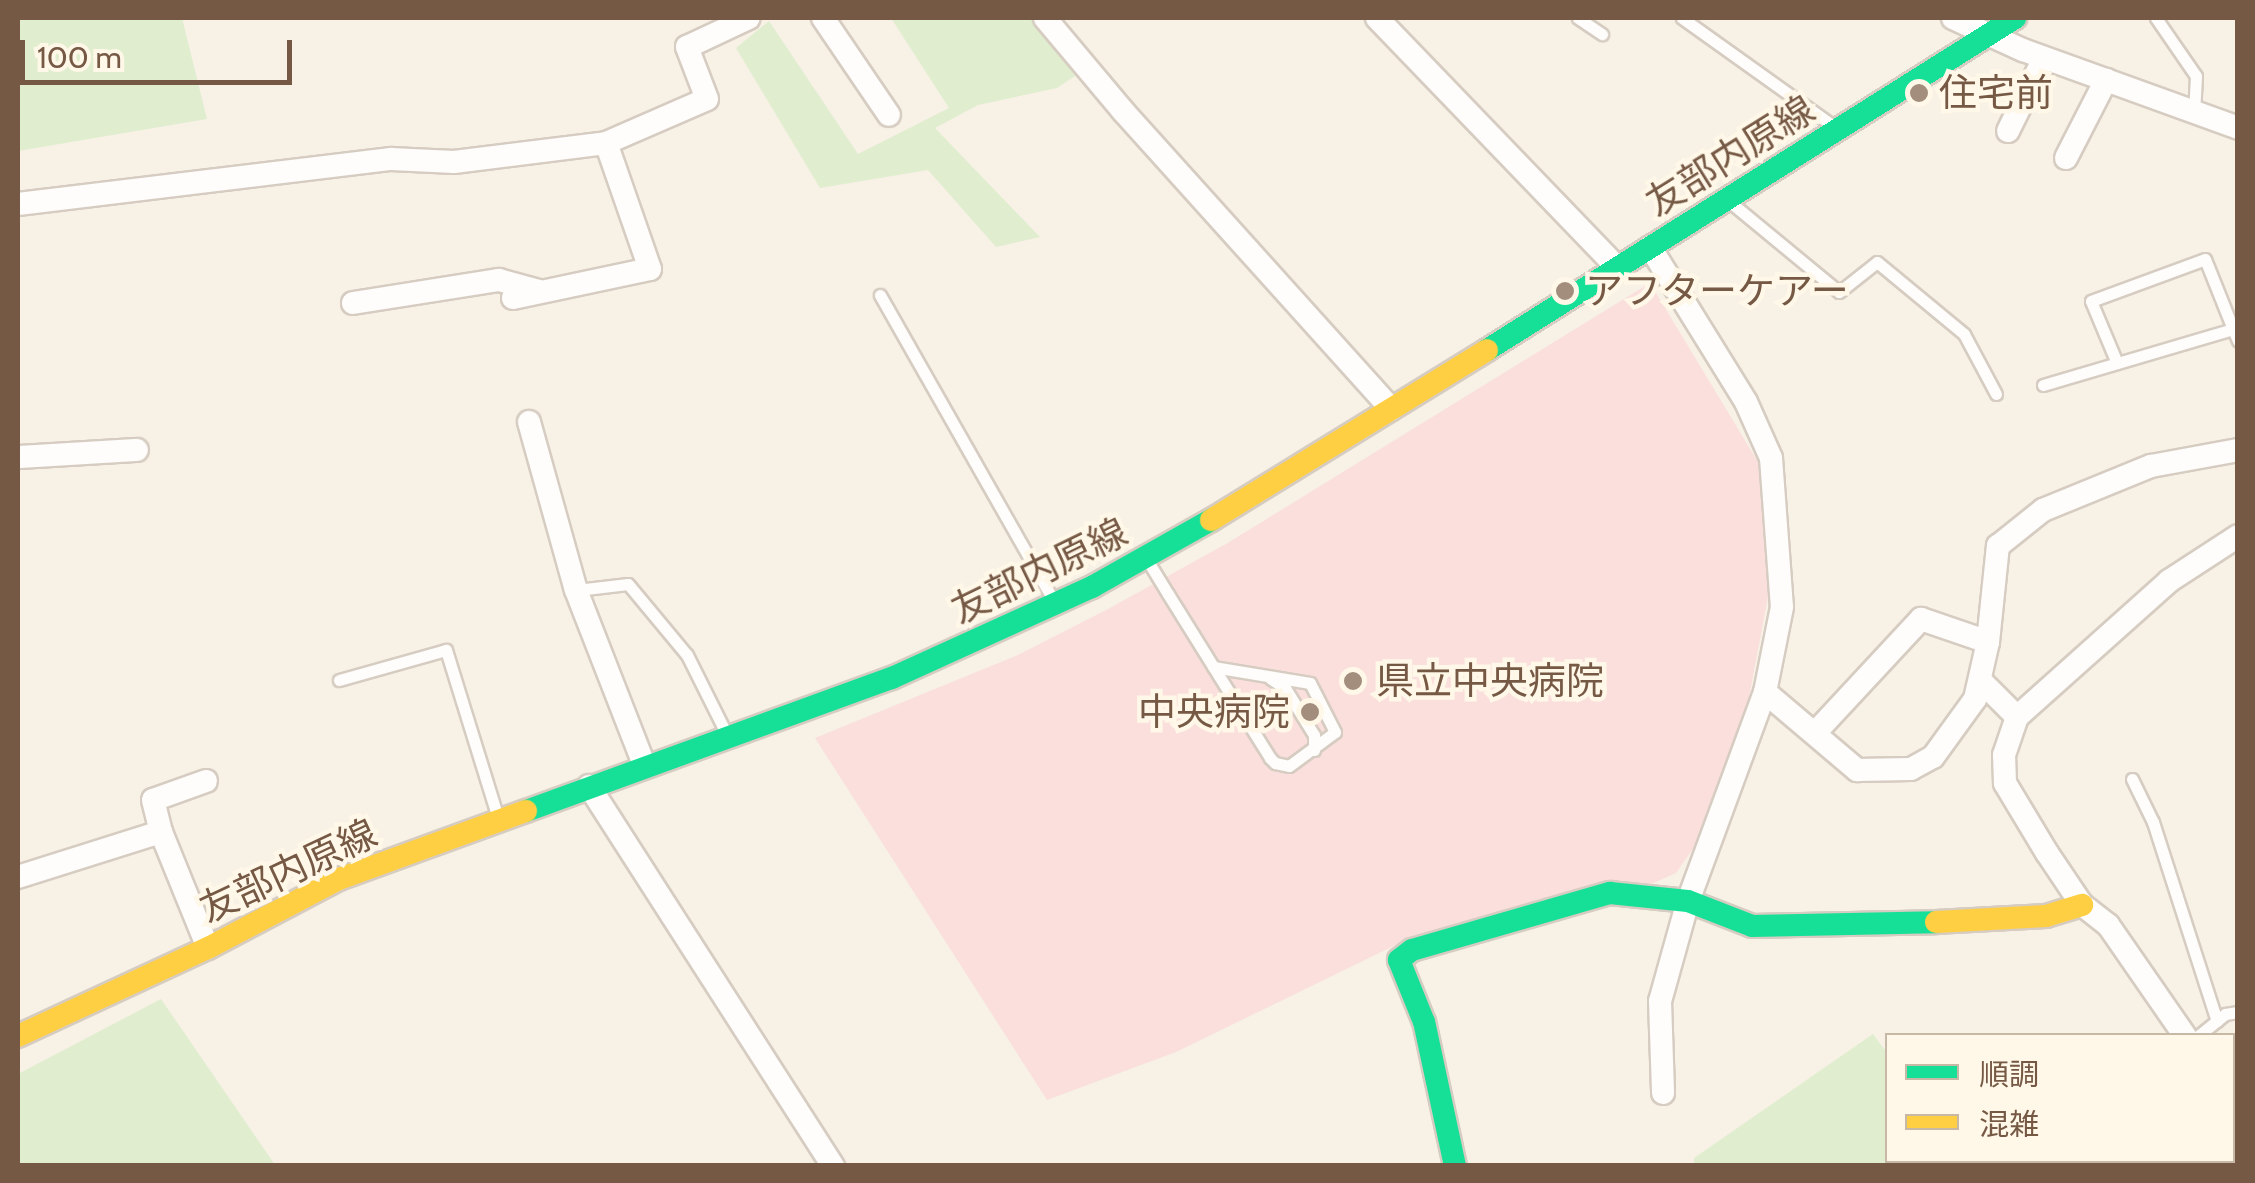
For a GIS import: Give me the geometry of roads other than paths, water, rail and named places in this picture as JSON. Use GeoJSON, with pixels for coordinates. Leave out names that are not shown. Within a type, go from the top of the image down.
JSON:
{"type":"FeatureCollection","features":[{"type":"Feature","properties":{"kind":"main road","name":"友部内原線"},"geometry":{"type":"LineString","coordinates":[[18,1036],[208,948],[339,880],[498,818],[892,678],[1056,605],[1146,558],[1391,409],[2015,18]]}},
{"type":"Feature","properties":{"kind":"main road"},"geometry":{"type":"LineString","coordinates":[[1455,1166],[1424,1022],[1399,960],[1412,950],[1610,894],[1688,900],[1752,926],[1848,928],[2046,916],[2082,905]]}},
{"type":"Feature","properties":{"kind":"street"},"geometry":{"type":"LineString","coordinates":[[18,204],[391,159],[454,162],[606,143],[707,99],[688,47],[749,18]]}},
{"type":"Feature","properties":{"kind":"street"},"geometry":{"type":"LineString","coordinates":[[823,18],[890,116]]}},
{"type":"Feature","properties":{"kind":"street"},"geometry":{"type":"LineString","coordinates":[[1045,18],[1123,111],[1391,409]]}},
{"type":"Feature","properties":{"kind":"street"},"geometry":{"type":"LineString","coordinates":[[1377,18],[1618,266]]}},
{"type":"Feature","properties":{"kind":"street"},"geometry":{"type":"LineString","coordinates":[[1954,18],[2044,58],[2238,128]]}},
{"type":"Feature","properties":{"kind":"street"},"geometry":{"type":"LineString","coordinates":[[2008,130],[2044,58]]}},
{"type":"Feature","properties":{"kind":"street"},"geometry":{"type":"LineString","coordinates":[[2066,158],[2106,80]]}},
{"type":"Feature","properties":{"kind":"street"},"geometry":{"type":"LineString","coordinates":[[513,298],[650,269],[606,143]]}},
{"type":"Feature","properties":{"kind":"street"},"geometry":{"type":"LineString","coordinates":[[1650,247],[1746,402],[1771,458],[1782,607],[1764,692],[1688,900],[1660,1001],[1663,1094]]}},
{"type":"Feature","properties":{"kind":"street"},"geometry":{"type":"LineString","coordinates":[[353,303],[498,280],[542,292]]}},
{"type":"Feature","properties":{"kind":"street"},"geometry":{"type":"LineString","coordinates":[[529,422],[576,590],[645,766]]}},
{"type":"Feature","properties":{"kind":"street"},"geometry":{"type":"LineString","coordinates":[[18,457],[137,450]]}},
{"type":"Feature","properties":{"kind":"street"},"geometry":{"type":"LineString","coordinates":[[1764,692],[1857,770],[1911,769],[1933,757],[1970,711],[1988,642],[1998,546],[2043,510],[2151,466],[2238,450]]}},
{"type":"Feature","properties":{"kind":"street"},"geometry":{"type":"LineString","coordinates":[[2183,1033],[2108,925],[2082,905],[2005,783],[2004,755],[2017,717],[2169,581],[2238,536]]}},
{"type":"Feature","properties":{"kind":"street"},"geometry":{"type":"LineString","coordinates":[[1815,733],[1922,619],[1988,642]]}},
{"type":"Feature","properties":{"kind":"street"},"geometry":{"type":"LineString","coordinates":[[1981,680],[2017,717]]}},
{"type":"Feature","properties":{"kind":"street"},"geometry":{"type":"LineString","coordinates":[[206,781],[153,800],[161,832],[208,948]]}},
{"type":"Feature","properties":{"kind":"street"},"geometry":{"type":"LineString","coordinates":[[589,786],[833,1166]]}},
{"type":"Feature","properties":{"kind":"street"},"geometry":{"type":"LineString","coordinates":[[18,877],[161,832]]}},
{"type":"Feature","properties":{"kind":"lane"},"geometry":{"type":"LineString","coordinates":[[1578,18],[1602,34]]}},
{"type":"Feature","properties":{"kind":"lane"},"geometry":{"type":"LineString","coordinates":[[1682,18],[1839,130]]}},
{"type":"Feature","properties":{"kind":"lane"},"geometry":{"type":"LineString","coordinates":[[2156,18],[2196,76],[2194,112]]}},
{"type":"Feature","properties":{"kind":"lane"},"geometry":{"type":"LineString","coordinates":[[1727,200],[1839,292],[1877,262],[1964,334],[1996,394]]}},
{"type":"Feature","properties":{"kind":"lane"},"geometry":{"type":"LineString","coordinates":[[2043,385],[2235,335],[2205,259],[2091,301],[2117,363]]}},
{"type":"Feature","properties":{"kind":"lane"},"geometry":{"type":"LineString","coordinates":[[880,295],[1056,605]]}},
{"type":"Feature","properties":{"kind":"lane"},"geometry":{"type":"LineString","coordinates":[[1146,558],[1214,667],[1276,763],[1289,766],[1335,732],[1310,683],[1214,667]]}},
{"type":"Feature","properties":{"kind":"lane"},"geometry":{"type":"LineString","coordinates":[[576,590],[628,584],[687,655],[728,737]]}},
{"type":"Feature","properties":{"kind":"lane"},"geometry":{"type":"LineString","coordinates":[[339,680],[446,650],[498,818]]}},
{"type":"Feature","properties":{"kind":"lane"},"geometry":{"type":"LineString","coordinates":[[1268,676],[1290,696],[1314,736],[1314,750]]}},
{"type":"Feature","properties":{"kind":"lane"},"geometry":{"type":"LineString","coordinates":[[2132,779],[2153,822],[2216,1021]]}},
{"type":"Feature","properties":{"kind":"lane"},"geometry":{"type":"LineString","coordinates":[[2202,1033],[2216,1021],[2238,1012]]}},
{"type":"Feature","properties":{"kind":"place","name":"住宅前"},"geometry":{"type":"Point","coordinates":[1919,93]}},
{"type":"Feature","properties":{"kind":"place","name":"アフターケアー"},"geometry":{"type":"Point","coordinates":[1565,291]}},
{"type":"Feature","properties":{"kind":"place","name":"県立中央病院"},"geometry":{"type":"Point","coordinates":[1353,681]}},
{"type":"Feature","properties":{"kind":"place","name":"中央病院"},"geometry":{"type":"Point","coordinates":[1310,712]}}]}
